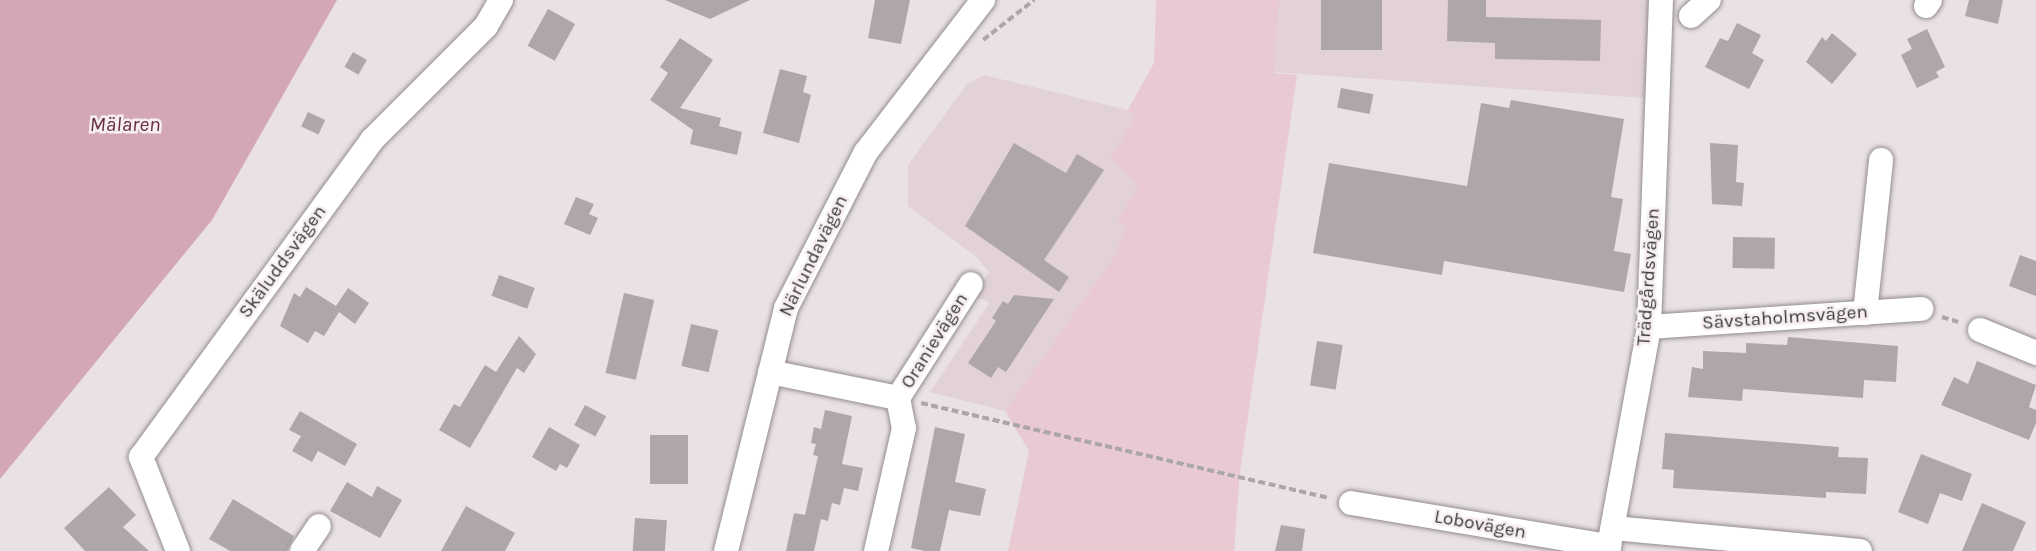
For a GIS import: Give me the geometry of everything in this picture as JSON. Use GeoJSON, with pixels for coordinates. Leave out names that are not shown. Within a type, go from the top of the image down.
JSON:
{"type":"FeatureCollection","features":[{"type":"Feature","properties":{"kind":"street","name":"Skäluddsvägen"},"geometry":{"type":"LineString","coordinates":[[178,551],[141,457],[372,140],[486,26],[501,0]]}},
{"type":"Feature","properties":{"kind":"street","name":"Närlundavägen"},"geometry":{"type":"LineString","coordinates":[[726,551],[786,308],[866,152],[982,0]]}},
{"type":"Feature","properties":{"kind":"street","name":"Trädgårdsvägen"},"geometry":{"type":"LineString","coordinates":[[1610,542],[1649,327],[1661,0]]}},
{"type":"Feature","properties":{"kind":"street"},"geometry":{"type":"LineString","coordinates":[[1865,313],[1881,160]]}},
{"type":"Feature","properties":{"kind":"street","name":"Oranievägen"},"geometry":{"type":"LineString","coordinates":[[876,551],[904,428],[898,398],[971,284]]}},
{"type":"Feature","properties":{"kind":"street","name":"Sävstaholmsvägen"},"geometry":{"type":"LineString","coordinates":[[1649,327],[1921,309]]}},
{"type":"Feature","properties":{"kind":"street"},"geometry":{"type":"LineString","coordinates":[[1980,330],[2036,353]]}},
{"type":"Feature","properties":{"kind":"street","name":"Oranievägen"},"geometry":{"type":"LineString","coordinates":[[770,372],[898,398]]}},
{"type":"Feature","properties":{"kind":"street","name":"Lobovägen"},"geometry":{"type":"LineString","coordinates":[[1351,503],[1610,542],[1860,551]]}},
{"type":"Feature","properties":{"kind":"street"},"geometry":{"type":"LineString","coordinates":[[303,551],[319,526]]}},
{"type":"Feature","properties":{"kind":"path"},"geometry":{"type":"LineString","coordinates":[[979,43],[1034,0]]}},
{"type":"Feature","properties":{"kind":"path"},"geometry":{"type":"LineString","coordinates":[[1921,309],[1980,330]]}},
{"type":"Feature","properties":{"kind":"path"},"geometry":{"type":"LineString","coordinates":[[898,398],[1351,503]]}},
{"type":"Feature","properties":{"kind":"shaded area"},"geometry":{"type":"Polygon","coordinates":[[[1156,0],[1660,0],[1657,99],[1246,70],[1156,0]]]}},
{"type":"Feature","properties":{"kind":"shaded area"},"geometry":{"type":"Polygon","coordinates":[[[1156,0],[1279,0],[1274,73],[1297,75],[1240,473],[1234,551],[1008,551],[1029,451],[1005,411],[1115,255],[1125,225],[1117,219],[1139,185],[1111,159],[1134,118],[1128,110],[1154,63],[1156,0]]]}},
{"type":"Feature","properties":{"kind":"shaded area"},"geometry":{"type":"Polygon","coordinates":[[[984,75],[1128,110],[1134,118],[1112,159],[1140,185],[1117,219],[1125,225],[1115,255],[1005,411],[930,392],[990,302],[974,297],[989,272],[974,255],[908,206],[908,165],[967,84],[984,75]]]}},
{"type":"Feature","properties":{"kind":"water","name":"Mälaren"},"geometry":{"type":"Polygon","coordinates":[[[0,0],[337,0],[212,220],[0,479],[0,0]]]}},
{"type":"Feature","properties":{"kind":"building"},"geometry":{"type":"Polygon","coordinates":[[[665,0],[750,0],[710,19],[665,0]]]}},
{"type":"Feature","properties":{"kind":"building"},"geometry":{"type":"Polygon","coordinates":[[[875,0],[910,0],[901,44],[868,38],[875,0]]]}},
{"type":"Feature","properties":{"kind":"building"},"geometry":{"type":"Polygon","coordinates":[[[1321,0],[1382,0],[1382,50],[1321,50],[1321,0]]]}},
{"type":"Feature","properties":{"kind":"building"},"geometry":{"type":"Polygon","coordinates":[[[1448,0],[1486,0],[1486,17],[1601,20],[1600,61],[1495,59],[1495,43],[1447,41],[1448,0]]]}},
{"type":"Feature","properties":{"kind":"building"},"geometry":{"type":"Polygon","coordinates":[[[1969,0],[2003,0],[1998,24],[1965,16],[1969,0]]]}},
{"type":"Feature","properties":{"kind":"building"},"geometry":{"type":"Polygon","coordinates":[[[548,9],[575,24],[555,61],[528,46],[548,9]]]}},
{"type":"Feature","properties":{"kind":"building"},"geometry":{"type":"Polygon","coordinates":[[[1737,23],[1761,35],[1752,53],[1764,60],[1749,89],[1705,67],[1720,38],[1728,41],[1737,23]]]}},
{"type":"Feature","properties":{"kind":"building"},"geometry":{"type":"Polygon","coordinates":[[[1927,29],[1945,67],[1936,72],[1939,77],[1917,88],[1901,55],[1912,49],[1907,39],[1927,29]]]}},
{"type":"Feature","properties":{"kind":"building"},"geometry":{"type":"Polygon","coordinates":[[[1832,33],[1857,54],[1832,84],[1806,62],[1822,37],[1826,41],[1832,33]]]}},
{"type":"Feature","properties":{"kind":"building"},"geometry":{"type":"Polygon","coordinates":[[[680,38],[713,60],[680,108],[721,118],[719,126],[742,132],[737,155],[690,144],[693,130],[650,100],[668,73],[660,67],[680,38]]]}},
{"type":"Feature","properties":{"kind":"building"},"geometry":{"type":"Polygon","coordinates":[[[353,52],[367,60],[358,75],[344,67],[353,52]]]}},
{"type":"Feature","properties":{"kind":"building"},"geometry":{"type":"Polygon","coordinates":[[[780,69],[807,76],[803,92],[811,95],[799,143],[763,133],[780,69]]]}},
{"type":"Feature","properties":{"kind":"building"},"geometry":{"type":"Polygon","coordinates":[[[1341,88],[1373,94],[1370,114],[1337,108],[1341,88]]]}},
{"type":"Feature","properties":{"kind":"building"},"geometry":{"type":"Polygon","coordinates":[[[1511,100],[1624,119],[1611,197],[1623,199],[1614,251],[1631,254],[1624,292],[1444,261],[1442,275],[1313,253],[1329,163],[1467,186],[1481,103],[1509,108],[1511,100]]]}},
{"type":"Feature","properties":{"kind":"building"},"geometry":{"type":"Polygon","coordinates":[[[308,112],[325,120],[318,135],[301,127],[308,112]]]}},
{"type":"Feature","properties":{"kind":"building"},"geometry":{"type":"Polygon","coordinates":[[[1014,143],[1066,173],[1077,154],[1104,170],[1044,260],[1069,277],[1059,292],[965,226],[1014,143]]]}},
{"type":"Feature","properties":{"kind":"building"},"geometry":{"type":"Polygon","coordinates":[[[1710,143],[1738,145],[1736,182],[1744,183],[1742,206],[1712,204],[1710,143]]]}},
{"type":"Feature","properties":{"kind":"building"},"geometry":{"type":"Polygon","coordinates":[[[576,197],[594,204],[589,214],[598,218],[590,235],[564,224],[576,197]]]}},
{"type":"Feature","properties":{"kind":"building"},"geometry":{"type":"Polygon","coordinates":[[[1733,237],[1775,238],[1774,269],[1732,268],[1733,237]]]}},
{"type":"Feature","properties":{"kind":"building"},"geometry":{"type":"Polygon","coordinates":[[[2020,255],[2036,261],[2036,296],[2009,286],[2020,255]]]}},
{"type":"Feature","properties":{"kind":"building"},"geometry":{"type":"Polygon","coordinates":[[[499,275],[535,288],[527,309],[491,296],[499,275]]]}},
{"type":"Feature","properties":{"kind":"building"},"geometry":{"type":"Polygon","coordinates":[[[306,287],[336,306],[348,288],[369,303],[355,324],[339,312],[324,336],[315,331],[308,343],[280,326],[294,293],[300,297],[306,287]]]}},
{"type":"Feature","properties":{"kind":"building"},"geometry":{"type":"Polygon","coordinates":[[[624,293],[654,300],[636,380],[606,373],[624,293]]]}},
{"type":"Feature","properties":{"kind":"building"},"geometry":{"type":"Polygon","coordinates":[[[1014,295],[1054,299],[1006,372],[998,367],[991,378],[968,363],[996,321],[992,318],[1003,301],[1008,304],[1014,295]]]}},
{"type":"Feature","properties":{"kind":"building"},"geometry":{"type":"Polygon","coordinates":[[[691,324],[718,330],[709,372],[681,366],[691,324]]]}},
{"type":"Feature","properties":{"kind":"building"},"geometry":{"type":"Polygon","coordinates":[[[519,336],[536,354],[524,373],[517,368],[470,448],[439,430],[454,404],[460,407],[485,365],[496,372],[519,336]]]}},
{"type":"Feature","properties":{"kind":"building"},"geometry":{"type":"Polygon","coordinates":[[[1788,337],[1898,346],[1896,382],[1864,380],[1863,398],[1743,389],[1742,401],[1688,397],[1692,367],[1703,369],[1703,351],[1746,353],[1746,343],[1787,345],[1788,337]]]}},
{"type":"Feature","properties":{"kind":"building"},"geometry":{"type":"Polygon","coordinates":[[[1317,341],[1343,345],[1336,390],[1310,385],[1317,341]]]}},
{"type":"Feature","properties":{"kind":"building"},"geometry":{"type":"Polygon","coordinates":[[[1977,361],[2036,385],[2029,407],[2036,410],[2036,423],[2029,440],[1941,405],[1954,377],[1968,384],[1977,361]]]}},
{"type":"Feature","properties":{"kind":"building"},"geometry":{"type":"Polygon","coordinates":[[[585,405],[606,416],[595,437],[574,425],[585,405]]]}},
{"type":"Feature","properties":{"kind":"building"},"geometry":{"type":"Polygon","coordinates":[[[825,410],[852,416],[842,464],[863,468],[858,491],[844,488],[840,505],[832,503],[828,521],[821,519],[814,551],[786,551],[794,513],[805,515],[818,456],[813,455],[816,444],[811,443],[814,427],[821,429],[825,410]]]}},
{"type":"Feature","properties":{"kind":"building"},"geometry":{"type":"Polygon","coordinates":[[[300,411],[357,444],[345,466],[318,451],[312,462],[292,451],[301,436],[289,430],[300,411]]]}},
{"type":"Feature","properties":{"kind":"building"},"geometry":{"type":"Polygon","coordinates":[[[549,427],[580,445],[567,468],[560,464],[556,471],[532,457],[549,427]]]}},
{"type":"Feature","properties":{"kind":"building"},"geometry":{"type":"Polygon","coordinates":[[[935,427],[965,434],[955,482],[986,489],[980,516],[949,510],[940,551],[925,551],[911,548],[935,427]]]}},
{"type":"Feature","properties":{"kind":"building"},"geometry":{"type":"Polygon","coordinates":[[[1665,433],[1839,447],[1838,457],[1868,458],[1866,494],[1826,492],[1826,498],[1673,488],[1674,470],[1662,469],[1665,433]]]}},
{"type":"Feature","properties":{"kind":"building"},"geometry":{"type":"Polygon","coordinates":[[[650,435],[688,435],[688,484],[650,484],[650,435]]]}},
{"type":"Feature","properties":{"kind":"building"},"geometry":{"type":"Polygon","coordinates":[[[1921,454],[1972,474],[1962,501],[1940,493],[1928,524],[1898,512],[1921,454]]]}},
{"type":"Feature","properties":{"kind":"building"},"geometry":{"type":"Polygon","coordinates":[[[347,482],[372,497],[377,486],[402,500],[380,538],[330,511],[347,482]]]}},
{"type":"Feature","properties":{"kind":"building"},"geometry":{"type":"Polygon","coordinates":[[[109,487],[136,515],[123,527],[149,551],[85,551],[64,528],[109,487]]]}},
{"type":"Feature","properties":{"kind":"building"},"geometry":{"type":"Polygon","coordinates":[[[233,499],[294,536],[287,551],[230,551],[209,539],[233,499]]]}},
{"type":"Feature","properties":{"kind":"building"},"geometry":{"type":"Polygon","coordinates":[[[1982,503],[2026,522],[2013,551],[1962,551],[1982,503]]]}},
{"type":"Feature","properties":{"kind":"building"},"geometry":{"type":"Polygon","coordinates":[[[466,506],[515,533],[505,551],[441,551],[466,506]]]}},
{"type":"Feature","properties":{"kind":"building"},"geometry":{"type":"Polygon","coordinates":[[[635,518],[667,520],[665,551],[633,551],[635,518]]]}},
{"type":"Feature","properties":{"kind":"building"},"geometry":{"type":"Polygon","coordinates":[[[1281,525],[1305,529],[1302,551],[1275,551],[1281,525]]]}}]}
